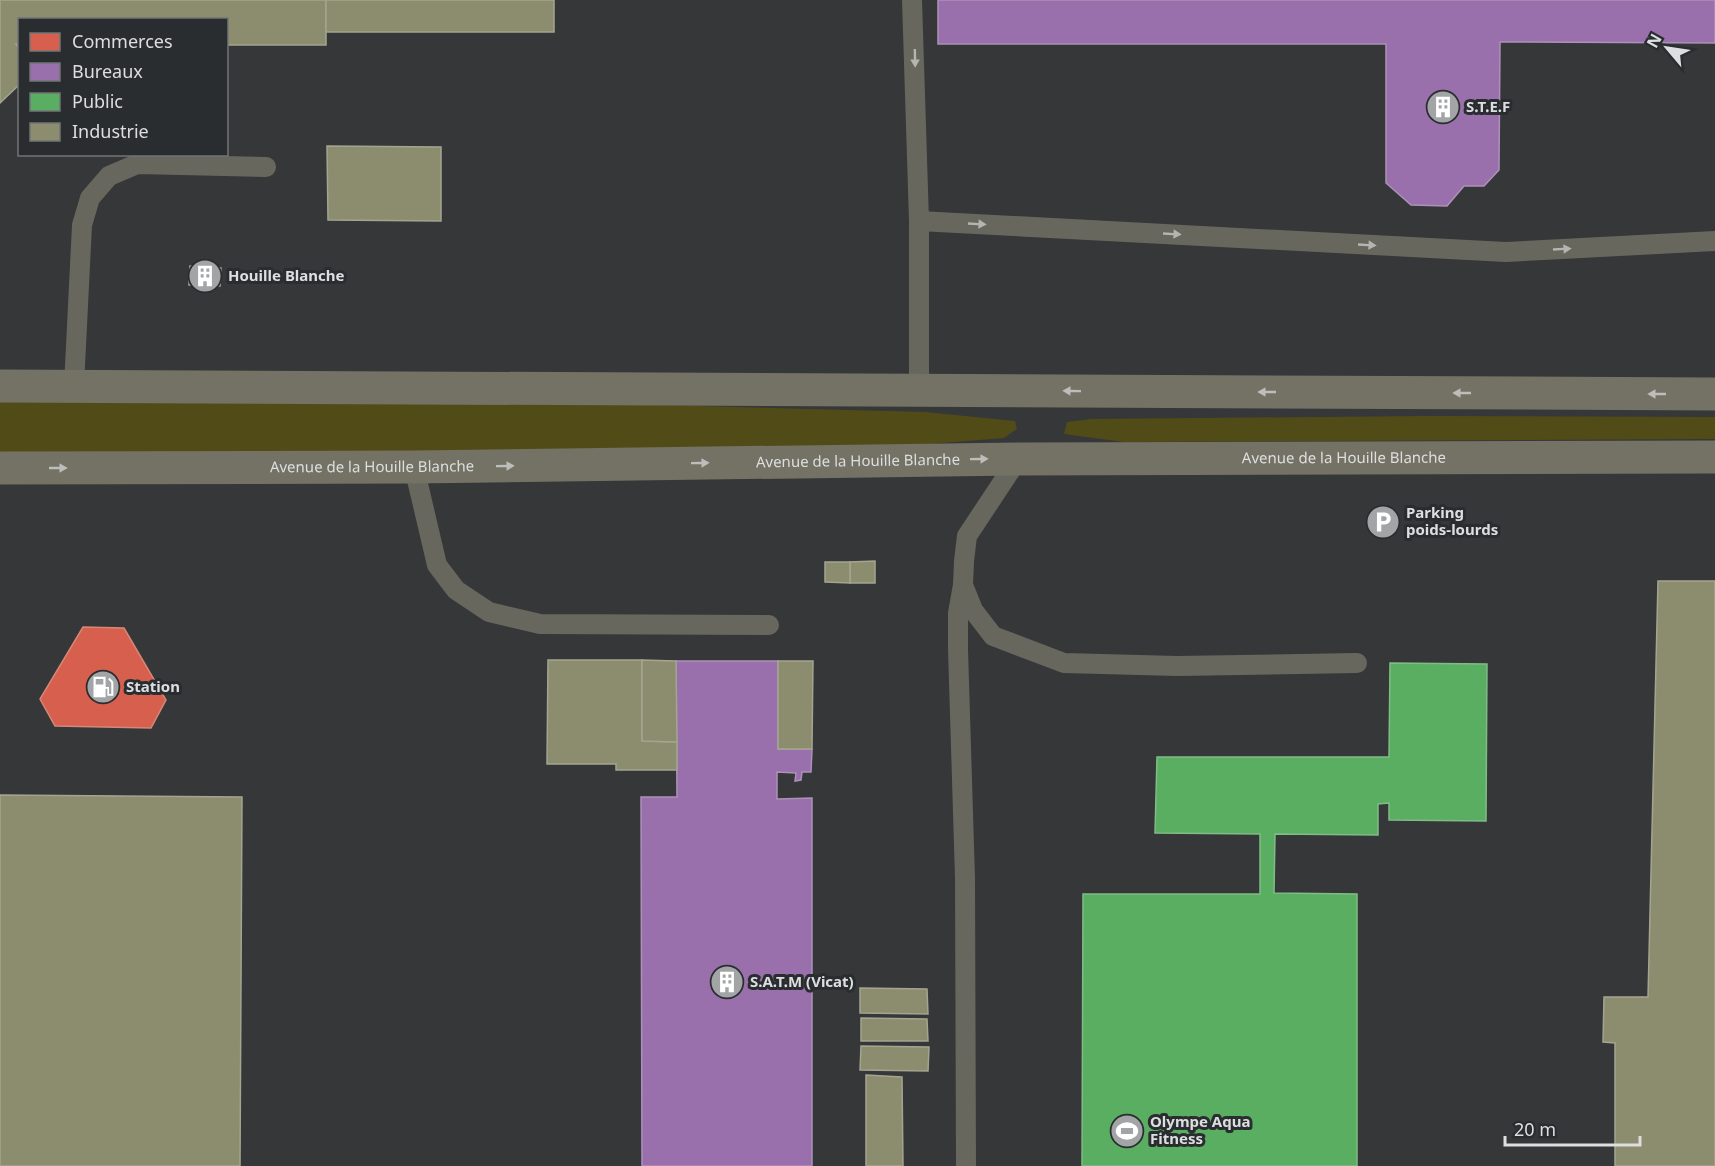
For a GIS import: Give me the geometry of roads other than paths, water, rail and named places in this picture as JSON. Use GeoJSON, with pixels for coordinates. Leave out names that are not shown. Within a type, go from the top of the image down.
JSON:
{"type":"FeatureCollection","features":[{"type":"Feature","properties":{"kind":"main road"},"geometry":{"type":"LineString","coordinates":[[0,386],[1715,394]]}},
{"type":"Feature","properties":{"kind":"main road","name":"Avenue de la Houille Blanche"},"geometry":{"type":"LineString","coordinates":[[0,468],[414,467],[1018,459],[1715,457]]}},
{"type":"Feature","properties":{"kind":"lane"},"geometry":{"type":"LineString","coordinates":[[912,0],[919,221],[919,389]]}},
{"type":"Feature","properties":{"kind":"lane"},"geometry":{"type":"LineString","coordinates":[[74,386],[82,225],[90,198],[109,176],[137,164],[266,167]]}},
{"type":"Feature","properties":{"kind":"lane"},"geometry":{"type":"LineString","coordinates":[[919,221],[1506,252],[1715,241]]}},
{"type":"Feature","properties":{"kind":"lane"},"geometry":{"type":"LineString","coordinates":[[966,1166],[965,878],[958,613],[967,536],[1018,459]]}},
{"type":"Feature","properties":{"kind":"lane"},"geometry":{"type":"LineString","coordinates":[[414,467],[437,565],[456,590],[489,612],[540,624],[769,625]]}},
{"type":"Feature","properties":{"kind":"lane"},"geometry":{"type":"LineString","coordinates":[[963,585],[973,610],[993,636],[1064,663],[1177,666],[1357,663]]}},
{"type":"Feature","properties":{"kind":"place","name":"S.T.E.F"},"geometry":{"type":"Point","coordinates":[1443,107]}},
{"type":"Feature","properties":{"kind":"place","name":"Houille Blanche"},"geometry":{"type":"Point","coordinates":[205,276]}},
{"type":"Feature","properties":{"kind":"place","name":"Parking poids-lourds"},"geometry":{"type":"Point","coordinates":[1383,522]}},
{"type":"Feature","properties":{"kind":"place","name":"Station"},"geometry":{"type":"Point","coordinates":[103,687]}},
{"type":"Feature","properties":{"kind":"place","name":"S.A.T.M (Vicat)"},"geometry":{"type":"Point","coordinates":[727,982]}},
{"type":"Feature","properties":{"kind":"place","name":"Olympe Aqua Fitness"},"geometry":{"type":"Point","coordinates":[1127,1131]}}]}
